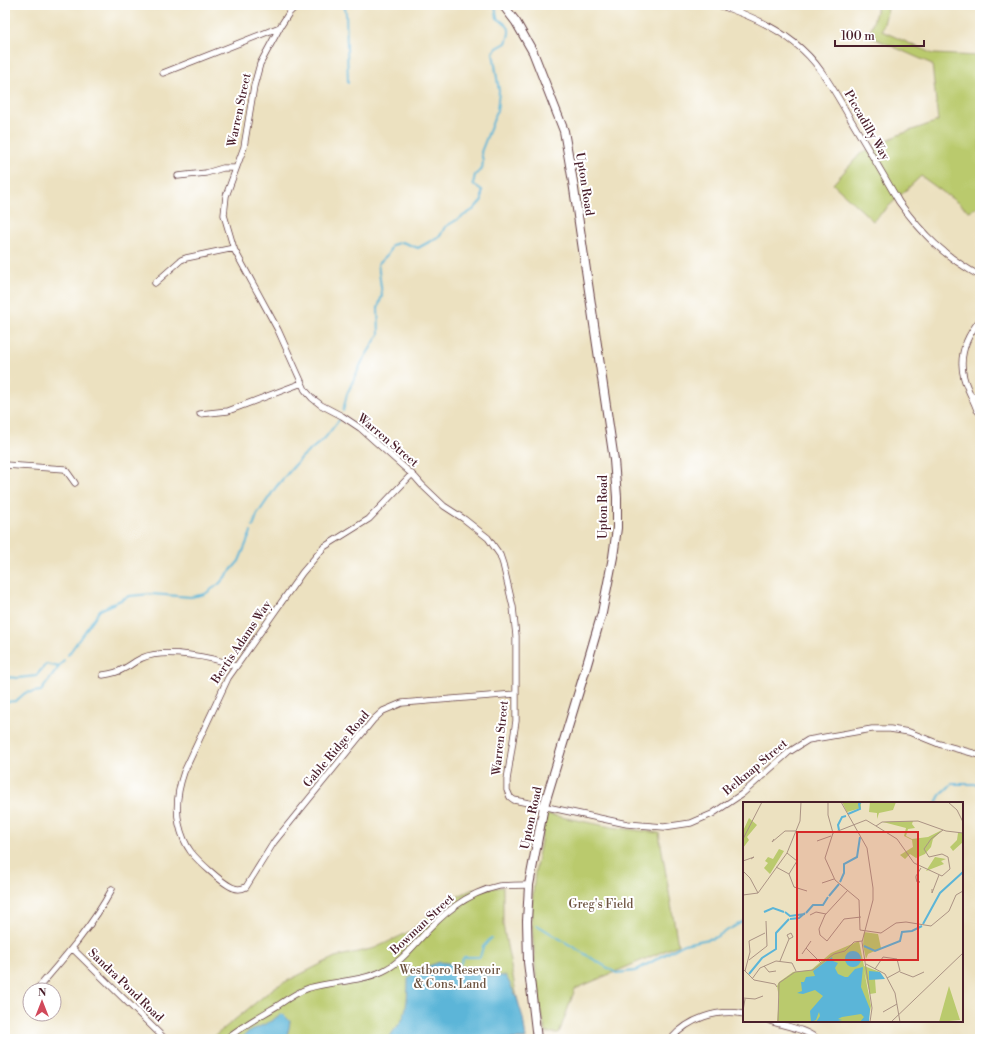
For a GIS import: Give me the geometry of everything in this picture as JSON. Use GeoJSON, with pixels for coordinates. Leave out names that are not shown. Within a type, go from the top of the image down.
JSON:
{"type":"FeatureCollection","features":[{"type":"Feature","properties":{"kind":"main road","name":"Upton Road"},"geometry":{"type":"LineString","coordinates":[[503,5],[516,22],[532,52],[564,130],[614,460],[617,497],[617,528],[602,613],[584,678],[544,806],[529,885],[527,921],[528,962],[537,1038]]}},
{"type":"Feature","properties":{"kind":"street"},"geometry":{"type":"LineString","coordinates":[[294,7],[311,5]]}},
{"type":"Feature","properties":{"kind":"street","name":"Piccadilly Way"},"geometry":{"type":"LineString","coordinates":[[718,5],[737,10],[764,22],[809,56],[833,88],[899,202],[909,216],[932,243],[946,255],[980,276]]}},
{"type":"Feature","properties":{"kind":"street","name":"Warren Street"},"geometry":{"type":"LineString","coordinates":[[294,7],[280,27],[260,64],[244,147],[235,168],[224,205],[224,215],[234,248],[278,330],[302,383],[312,398],[360,428],[412,474],[426,490],[444,506],[464,519],[488,538],[500,555],[515,620],[516,721],[507,780],[507,790],[510,797],[514,800],[544,806]]}},
{"type":"Feature","properties":{"kind":"street"},"geometry":{"type":"LineString","coordinates":[[163,73],[280,27]]}},
{"type":"Feature","properties":{"kind":"street"},"geometry":{"type":"LineString","coordinates":[[178,176],[206,173],[223,168],[235,168]]}},
{"type":"Feature","properties":{"kind":"street"},"geometry":{"type":"LineString","coordinates":[[155,283],[181,260],[234,248]]}},
{"type":"Feature","properties":{"kind":"street"},"geometry":{"type":"LineString","coordinates":[[980,320],[968,337],[962,357],[964,378],[977,410],[980,413]]}},
{"type":"Feature","properties":{"kind":"street"},"geometry":{"type":"LineString","coordinates":[[200,414],[216,413],[235,409],[302,383]]}},
{"type":"Feature","properties":{"kind":"street"},"geometry":{"type":"LineString","coordinates":[[972,397],[980,394]]}},
{"type":"Feature","properties":{"kind":"street"},"geometry":{"type":"LineString","coordinates":[[5,464],[65,469],[75,483]]}},
{"type":"Feature","properties":{"kind":"street","name":"Bertis Adams Way"},"geometry":{"type":"LineString","coordinates":[[240,889],[232,888],[223,882],[191,852],[184,839],[179,825],[177,799],[179,786],[184,772],[221,691],[236,666],[302,573],[324,547],[369,519],[412,474]]}},
{"type":"Feature","properties":{"kind":"street"},"geometry":{"type":"LineString","coordinates":[[103,675],[113,674],[140,659],[156,654],[198,656],[222,661],[236,666]]}},
{"type":"Feature","properties":{"kind":"street","name":"Gable Ridge Road"},"geometry":{"type":"LineString","coordinates":[[240,889],[246,887],[274,842],[373,720],[383,711],[402,703],[516,694]]}},
{"type":"Feature","properties":{"kind":"street","name":"Belknap Street"},"geometry":{"type":"LineString","coordinates":[[544,806],[646,827],[664,827],[691,823],[712,814],[742,794],[800,744],[808,740],[872,730],[890,729],[909,732],[939,744],[980,755]]}},
{"type":"Feature","properties":{"kind":"street","name":"Bowman Street"},"geometry":{"type":"LineString","coordinates":[[226,1039],[262,1014],[298,993],[316,987],[374,975],[385,970],[407,954],[434,924],[465,899],[482,891],[499,886],[529,885]]}},
{"type":"Feature","properties":{"kind":"street"},"geometry":{"type":"LineString","coordinates":[[43,982],[72,948],[102,908],[112,889]]}},
{"type":"Feature","properties":{"kind":"street","name":"Sandra Pond Road"},"geometry":{"type":"LineString","coordinates":[[72,948],[165,1039]]}},
{"type":"Feature","properties":{"kind":"street"},"geometry":{"type":"LineString","coordinates":[[671,1039],[685,1025],[697,1019],[723,1012],[743,1014]]}},
{"type":"Feature","properties":{"kind":"street"},"geometry":{"type":"LineString","coordinates":[[773,1022],[801,1030],[817,1039]]}},
{"type":"Feature","properties":{"kind":"green space"},"geometry":{"type":"Polygon","coordinates":[[[878,5],[889,5],[882,31],[933,54],[980,56],[980,206],[969,211],[921,176],[873,221],[833,184],[861,153],[898,135],[938,121],[932,64],[869,36],[878,5]]]}},
{"type":"Feature","properties":{"kind":"green space","name":"Greg's Field"},"geometry":{"type":"Polygon","coordinates":[[[546,814],[611,827],[659,833],[678,945],[575,989],[559,1033],[546,1033],[538,999],[531,915],[535,873],[546,814]]]}},
{"type":"Feature","properties":{"kind":"green space","name":"Westboro Resevoir & Cons. Land"},"geometry":{"type":"Polygon","coordinates":[[[503,887],[503,925],[525,1039],[211,1039],[275,987],[335,957],[375,948],[409,932],[444,903],[473,889],[503,887]]]}},
{"type":"Feature","properties":{"kind":"water"},"geometry":{"type":"Polygon","coordinates":[[[440,962],[454,964],[463,970],[487,976],[506,976],[517,998],[523,1018],[526,1039],[389,1039],[404,1016],[407,1001],[408,979],[417,970],[440,962]]]}},
{"type":"Feature","properties":{"kind":"water"},"geometry":{"type":"Polygon","coordinates":[[[283,1014],[290,1021],[286,1039],[240,1039],[251,1031],[283,1014]]]}},
{"type":"Feature","properties":{"kind":"waterway"},"geometry":{"type":"LineString","coordinates":[[344,5],[346,13],[348,83]]}},
{"type":"Feature","properties":{"kind":"waterway"},"geometry":{"type":"LineString","coordinates":[[343,411],[347,394],[362,362],[379,334],[378,308],[382,295],[378,264],[388,254],[392,245],[402,242],[418,248],[440,236],[445,227],[473,210],[482,200],[482,190],[473,184],[475,175],[482,169],[483,161],[481,152],[497,111],[499,91],[493,52],[506,43],[509,34],[509,28],[497,18],[495,5]]}},
{"type":"Feature","properties":{"kind":"waterway"},"geometry":{"type":"LineString","coordinates":[[253,527],[257,515],[276,487],[302,457],[325,438],[339,420]]}},
{"type":"Feature","properties":{"kind":"waterway"},"geometry":{"type":"LineString","coordinates":[[68,655],[100,610],[129,596],[151,594],[191,597],[205,594],[219,584],[239,561],[251,532]]}},
{"type":"Feature","properties":{"kind":"waterway"},"geometry":{"type":"LineString","coordinates":[[5,702],[16,701],[25,693],[41,691],[64,660]]}},
{"type":"Feature","properties":{"kind":"waterway"},"geometry":{"type":"LineString","coordinates":[[5,677],[18,678],[36,676],[46,664],[59,667]]}},
{"type":"Feature","properties":{"kind":"waterway"},"geometry":{"type":"LineString","coordinates":[[936,802],[940,795],[952,784],[980,784]]}},
{"type":"Feature","properties":{"kind":"waterway"},"geometry":{"type":"LineString","coordinates":[[537,925],[616,973],[635,971],[684,944],[714,938],[743,922]]}},
{"type":"Feature","properties":{"kind":"waterway"},"geometry":{"type":"LineString","coordinates":[[457,969],[464,957],[480,957],[483,947],[491,938]]}}]}
